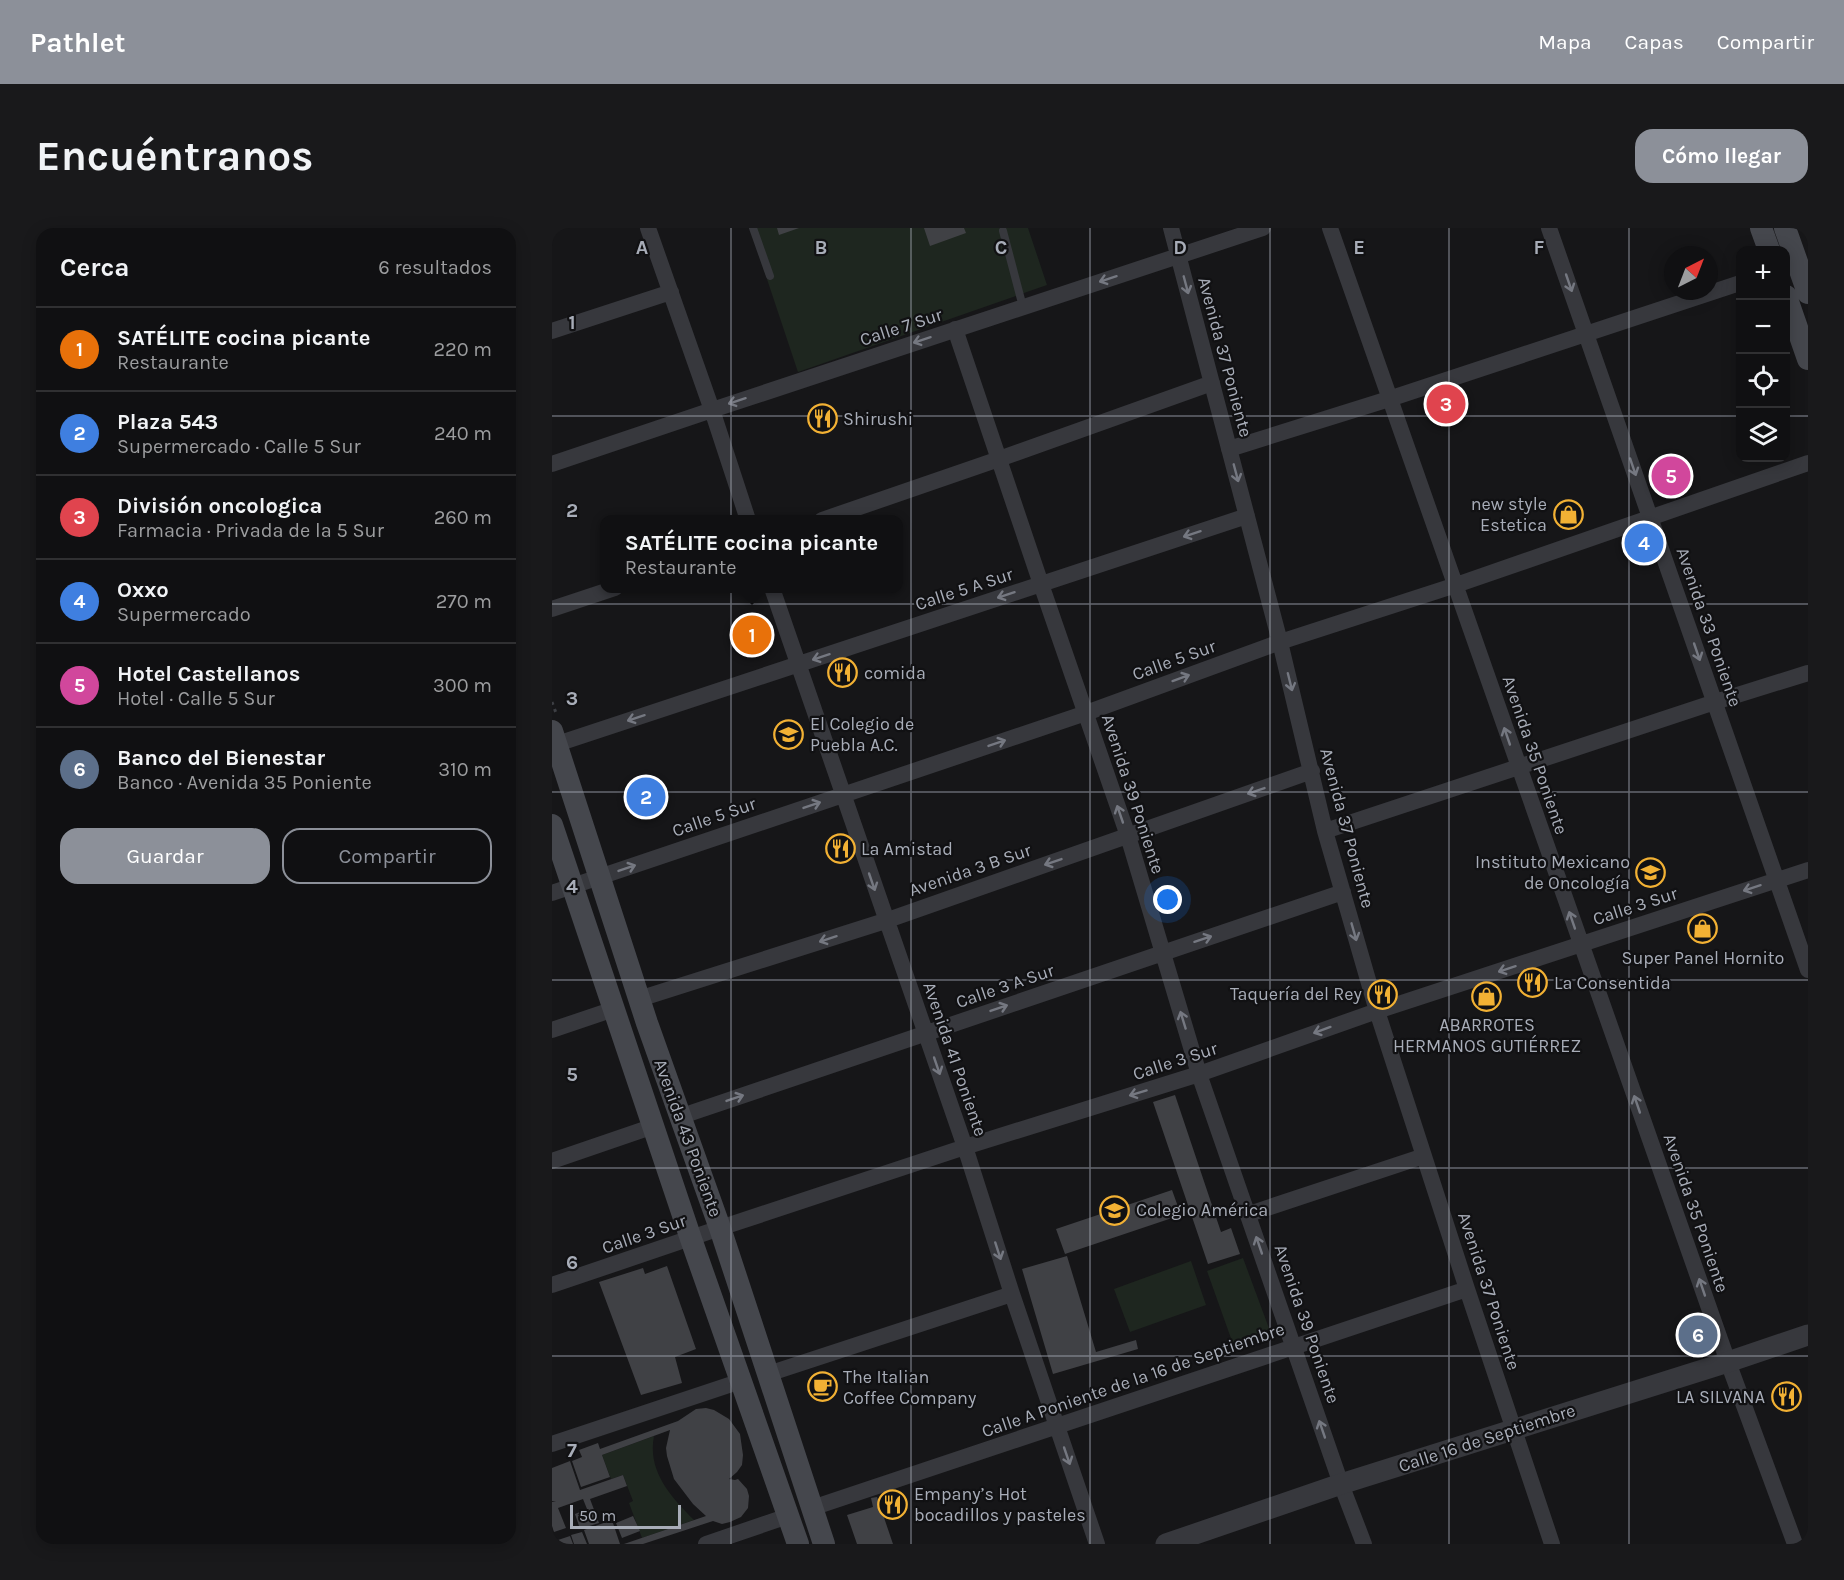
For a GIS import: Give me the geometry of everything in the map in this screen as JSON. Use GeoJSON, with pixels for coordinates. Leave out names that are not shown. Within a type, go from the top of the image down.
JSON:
{"type":"FeatureCollection","features":[{"type":"Feature","properties":{"kind":"main road"},"geometry":{"type":"LineString","coordinates":[[1761,228],[1768,246]]}},
{"type":"Feature","properties":{"kind":"main road"},"geometry":{"type":"LineString","coordinates":[[1785,228],[1808,293]]}},
{"type":"Feature","properties":{"kind":"main road"},"geometry":{"type":"LineString","coordinates":[[1786,300],[1808,359]]}},
{"type":"Feature","properties":{"kind":"main road","name":"Avenida 43 Poniente"},"geometry":{"type":"LineString","coordinates":[[554,737],[639,999],[720,1228],[824,1544]]}},
{"type":"Feature","properties":{"kind":"main road","name":"Avenida 43 Poniente"},"geometry":{"type":"LineString","coordinates":[[552,825],[562,889],[614,1009],[691,1239],[798,1544]]}},
{"type":"Feature","properties":{"kind":"street"},"geometry":{"type":"LineString","coordinates":[[648,228],[747,515]]}},
{"type":"Feature","properties":{"kind":"street","name":"Avenida 37 Poniente"},"geometry":{"type":"LineString","coordinates":[[1171,228],[1280,642],[1325,831],[1377,1011],[1552,1544]]}},
{"type":"Feature","properties":{"kind":"street","name":"Calle 7 Sur"},"geometry":{"type":"LineString","coordinates":[[552,464],[1263,228]]}},
{"type":"Feature","properties":{"kind":"street","name":"Avenida 35 Poniente"},"geometry":{"type":"LineString","coordinates":[[1330,228],[1728,1362],[1795,1544]]}},
{"type":"Feature","properties":{"kind":"street","name":"Avenida 33 Poniente"},"geometry":{"type":"LineString","coordinates":[[1549,228],[1808,970]]}},
{"type":"Feature","properties":{"kind":"street"},"geometry":{"type":"LineString","coordinates":[[1230,449],[1736,284]]}},
{"type":"Feature","properties":{"kind":"street"},"geometry":{"type":"LineString","coordinates":[[552,331],[671,292]]}},
{"type":"Feature","properties":{"kind":"street","name":"Avenida 39 Poniente"},"geometry":{"type":"LineString","coordinates":[[955,330],[1128,836],[1199,1074],[1341,1484],[1364,1544]]}},
{"type":"Feature","properties":{"kind":"street"},"geometry":{"type":"LineString","coordinates":[[834,515],[1212,383]]}},
{"type":"Feature","properties":{"kind":"street","name":"Calle 5 Sur"},"geometry":{"type":"LineString","coordinates":[[562,889],[1086,713],[1280,642],[1455,585],[1808,463]]}},
{"type":"Feature","properties":{"kind":"street","name":"Calle 5 A Sur"},"geometry":{"type":"LineString","coordinates":[[554,737],[798,664],[1247,516]]}},
{"type":"Feature","properties":{"kind":"street"},"geometry":{"type":"LineString","coordinates":[[552,609],[600,593]]}},
{"type":"Feature","properties":{"kind":"street","name":"Avenida 41 Poniente"},"geometry":{"type":"LineString","coordinates":[[774,593],[885,921],[965,1147],[1097,1544]]}},
{"type":"Feature","properties":{"kind":"street"},"geometry":{"type":"LineString","coordinates":[[1325,831],[1808,673]]}},
{"type":"Feature","properties":{"kind":"street","name":"Avenida 3 B Sur"},"geometry":{"type":"LineString","coordinates":[[639,999],[885,921],[1312,771]]}},
{"type":"Feature","properties":{"kind":"street","name":"Calle 3 Sur"},"geometry":{"type":"LineString","coordinates":[[552,1285],[965,1147],[1199,1074],[1377,1011],[1808,870]]}},
{"type":"Feature","properties":{"kind":"street","name":"Calle 3 A Sur"},"geometry":{"type":"LineString","coordinates":[[680,1117],[1343,892]]}},
{"type":"Feature","properties":{"kind":"street"},"geometry":{"type":"LineString","coordinates":[[552,1030],[614,1009]]}},
{"type":"Feature","properties":{"kind":"street"},"geometry":{"type":"LineString","coordinates":[[552,1161],[654,1126]]}},
{"type":"Feature","properties":{"kind":"street"},"geometry":{"type":"LineString","coordinates":[[1249,1214],[1424,1156]]}},
{"type":"Feature","properties":{"kind":"street","name":"Calle A Poniente de la 16 de Septiembre"},"geometry":{"type":"LineString","coordinates":[[812,1508],[1467,1289]]}},
{"type":"Feature","properties":{"kind":"street"},"geometry":{"type":"LineString","coordinates":[[768,1374],[1012,1294]]}},
{"type":"Feature","properties":{"kind":"street","name":"Calle 16 de Septiembre"},"geometry":{"type":"LineString","coordinates":[[1166,1544],[1341,1484],[1808,1335]]}},
{"type":"Feature","properties":{"kind":"street"},"geometry":{"type":"LineString","coordinates":[[552,1444],[741,1381]]}},
{"type":"Feature","properties":{"kind":"street"},"geometry":{"type":"LineString","coordinates":[[706,1544],[788,1516]]}},
{"type":"Feature","properties":{"kind":"lane"},"geometry":{"type":"LineString","coordinates":[[753,228],[770,276]]}},
{"type":"Feature","properties":{"kind":"lane"},"geometry":{"type":"LineString","coordinates":[[1003,231],[1023,307]]}},
{"type":"Feature","properties":{"kind":"shaded area"},"geometry":{"type":"Polygon","coordinates":[[[750,228],[1028,228],[1047,285],[798,372],[750,228]]]}},
{"type":"Feature","properties":{"kind":"shaded area"},"geometry":{"type":"Polygon","coordinates":[[[1243,1258],[1270,1331],[1233,1344],[1207,1271],[1243,1258]]]}},
{"type":"Feature","properties":{"kind":"shaded area"},"geometry":{"type":"Polygon","coordinates":[[[1191,1261],[1206,1305],[1130,1332],[1114,1289],[1191,1261]]]}},
{"type":"Feature","properties":{"kind":"shaded area"},"geometry":{"type":"Polygon","coordinates":[[[654,1436],[654,1461],[658,1472],[669,1493],[694,1520],[642,1538],[629,1503],[633,1501],[623,1475],[611,1479],[602,1455],[654,1436]]]}},
{"type":"Feature","properties":{"kind":"building"},"geometry":{"type":"Polygon","coordinates":[[[777,228],[799,228],[779,235],[777,228]]]}},
{"type":"Feature","properties":{"kind":"building"},"geometry":{"type":"Polygon","coordinates":[[[924,228],[964,228],[966,233],[930,246],[924,228]]]}},
{"type":"Feature","properties":{"kind":"building"},"geometry":{"type":"Polygon","coordinates":[[[1175,1095],[1221,1232],[1231,1228],[1240,1254],[1208,1264],[1153,1102],[1175,1095]]]}},
{"type":"Feature","properties":{"kind":"building"},"geometry":{"type":"Polygon","coordinates":[[[1172,1190],[1181,1215],[1065,1254],[1056,1229],[1172,1190]]]}},
{"type":"Feature","properties":{"kind":"building"},"geometry":{"type":"Polygon","coordinates":[[[1067,1256],[1096,1352],[1136,1340],[1138,1349],[1053,1374],[1022,1269],[1067,1256]]]}},
{"type":"Feature","properties":{"kind":"building"},"geometry":{"type":"Polygon","coordinates":[[[667,1266],[696,1349],[675,1357],[682,1383],[641,1395],[599,1282],[643,1268],[645,1274],[667,1266]]]}},
{"type":"Feature","properties":{"kind":"building"},"geometry":{"type":"Polygon","coordinates":[[[706,1408],[729,1419],[740,1434],[742,1465],[729,1479],[738,1479],[747,1489],[748,1508],[741,1517],[730,1522],[722,1524],[713,1521],[643,1544],[624,1544],[706,1516],[693,1504],[674,1479],[666,1448],[670,1430],[602,1455],[610,1477],[581,1487],[572,1461],[582,1457],[579,1450],[598,1443],[600,1449],[678,1421],[696,1409],[706,1408]]]}},
{"type":"Feature","properties":{"kind":"building"},"geometry":{"type":"Polygon","coordinates":[[[570,1461],[580,1490],[623,1475],[627,1486],[590,1499],[599,1523],[580,1529],[575,1514],[587,1509],[583,1499],[558,1508],[566,1528],[554,1532],[552,1502],[556,1501],[552,1501],[552,1468],[570,1461]]]}},
{"type":"Feature","properties":{"kind":"building"},"geometry":{"type":"Polygon","coordinates":[[[877,1497],[893,1544],[857,1544],[847,1515],[873,1507],[871,1498],[877,1497]]]}},
{"type":"Feature","properties":{"kind":"building"},"geometry":{"type":"Polygon","coordinates":[[[633,1516],[640,1531],[622,1538],[616,1523],[633,1516]]]}},
{"type":"Feature","properties":{"kind":"building"},"geometry":{"type":"Polygon","coordinates":[[[612,1520],[620,1544],[589,1544],[584,1530],[612,1520]]]}},
{"type":"Feature","properties":{"kind":"building"},"geometry":{"type":"Polygon","coordinates":[[[582,1532],[587,1544],[574,1544],[571,1535],[582,1532]]]}},
{"type":"Feature","properties":{"kind":"building"},"geometry":{"type":"Polygon","coordinates":[[[570,1536],[573,1544],[560,1544],[558,1540],[570,1536]]]}},
{"type":"Feature","properties":{"kind":"place","name":"División oncologica"},"geometry":{"type":"Point","coordinates":[1446,404]}},
{"type":"Feature","properties":{"kind":"place","name":"Shirushi"},"geometry":{"type":"Point","coordinates":[822,419]}},
{"type":"Feature","properties":{"kind":"place","name":"Hotel Castellanos"},"geometry":{"type":"Point","coordinates":[1671,476]}},
{"type":"Feature","properties":{"kind":"place","name":"new style Estetica"},"geometry":{"type":"Point","coordinates":[1568,514]}},
{"type":"Feature","properties":{"kind":"place","name":"Oxxo"},"geometry":{"type":"Point","coordinates":[1644,543]}},
{"type":"Feature","properties":{"kind":"place","name":"SATÉLITE cocina picante"},"geometry":{"type":"Point","coordinates":[752,635]}},
{"type":"Feature","properties":{"kind":"place","name":"comida"},"geometry":{"type":"Point","coordinates":[843,673]}},
{"type":"Feature","properties":{"kind":"place","name":"El Colegio de Puebla A.C."},"geometry":{"type":"Point","coordinates":[789,734]}},
{"type":"Feature","properties":{"kind":"place","name":"Plaza 543"},"geometry":{"type":"Point","coordinates":[646,797]}},
{"type":"Feature","properties":{"kind":"place","name":"La Amistad"},"geometry":{"type":"Point","coordinates":[840,849]}},
{"type":"Feature","properties":{"kind":"place","name":"Instituto Mexicano de Oncología"},"geometry":{"type":"Point","coordinates":[1651,872]}},
{"type":"Feature","properties":{"kind":"place","name":"Super Panel Hornito"},"geometry":{"type":"Point","coordinates":[1703,929]}},
{"type":"Feature","properties":{"kind":"place","name":"La Consentida"},"geometry":{"type":"Point","coordinates":[1533,983]}},
{"type":"Feature","properties":{"kind":"place","name":"Taquería del Rey"},"geometry":{"type":"Point","coordinates":[1383,994]}},
{"type":"Feature","properties":{"kind":"place","name":"ABARROTES HERMANOS GUTIÉRREZ"},"geometry":{"type":"Point","coordinates":[1487,996]}},
{"type":"Feature","properties":{"kind":"place","name":"Colegio América"},"geometry":{"type":"Point","coordinates":[1115,1210]}},
{"type":"Feature","properties":{"kind":"place","name":"Banco del Bienestar"},"geometry":{"type":"Point","coordinates":[1698,1335]}},
{"type":"Feature","properties":{"kind":"place","name":"The Italian Coffee Company"},"geometry":{"type":"Point","coordinates":[822,1387]}},
{"type":"Feature","properties":{"kind":"place","name":"LA SILVANA"},"geometry":{"type":"Point","coordinates":[1786,1397]}},
{"type":"Feature","properties":{"kind":"place","name":"Empany’s Hot bocadillos y pasteles"},"geometry":{"type":"Point","coordinates":[893,1504]}}]}
